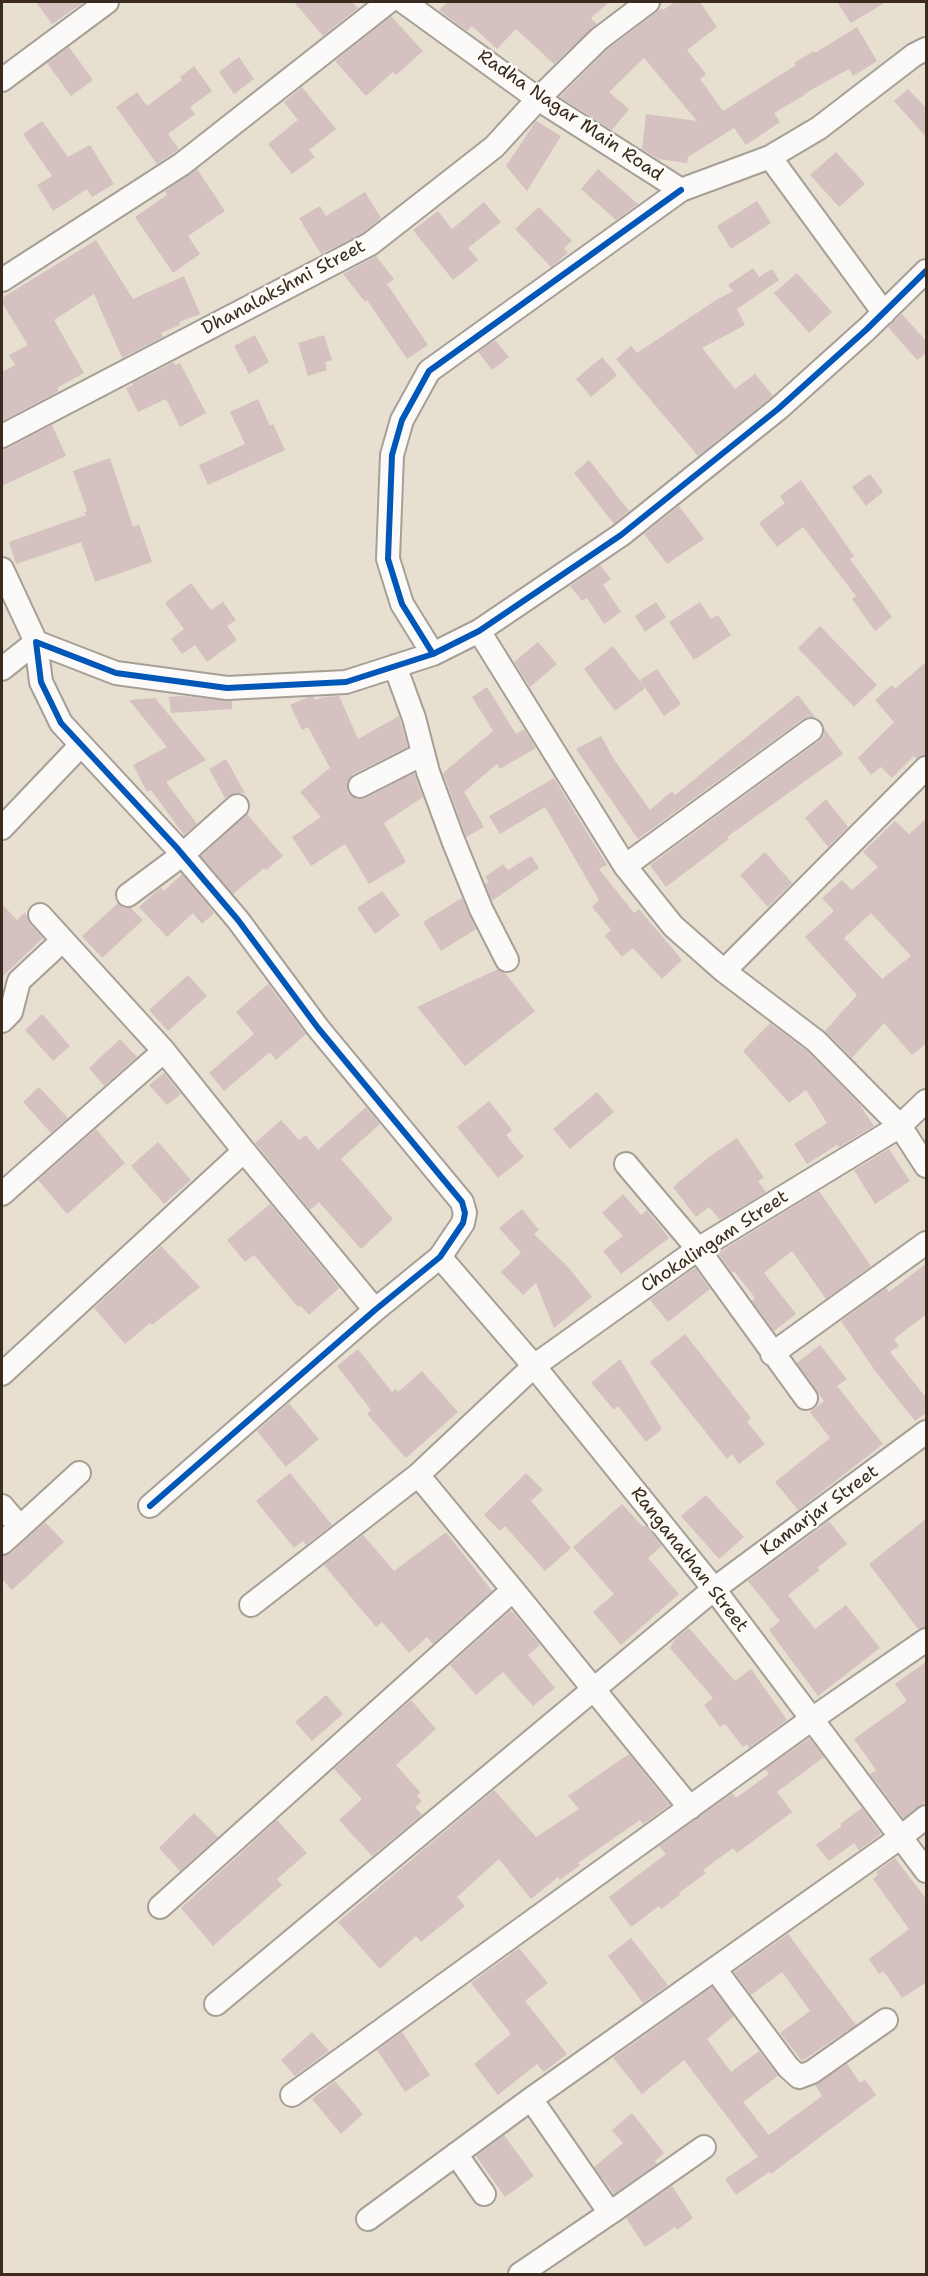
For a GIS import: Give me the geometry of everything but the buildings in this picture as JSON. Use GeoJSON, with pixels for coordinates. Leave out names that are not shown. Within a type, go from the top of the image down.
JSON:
{"type":"FeatureCollection","features":[{"type":"Feature","properties":{"kind":"street"},"geometry":{"type":"LineString","coordinates":[[2,80],[107,2]]}},
{"type":"Feature","properties":{"kind":"street"},"geometry":{"type":"LineString","coordinates":[[2,280],[182,164],[388,2]]}},
{"type":"Feature","properties":{"kind":"street","name":"Dhanalakshmi Street"},"geometry":{"type":"LineString","coordinates":[[2,436],[370,244],[494,147],[598,39],[648,2]]}},
{"type":"Feature","properties":{"kind":"street","name":"Radha Nagar Main Road"},"geometry":{"type":"LineString","coordinates":[[418,5],[538,99],[681,190],[770,158],[819,128],[914,55],[927,49]]}},
{"type":"Feature","properties":{"kind":"street"},"geometry":{"type":"LineString","coordinates":[[770,158],[884,313]]}},
{"type":"Feature","properties":{"kind":"street"},"geometry":{"type":"LineString","coordinates":[[433,654],[402,604],[388,559],[392,454],[402,420],[429,371],[681,190]]}},
{"type":"Feature","properties":{"kind":"street"},"geometry":{"type":"LineString","coordinates":[[36,642],[116,673],[227,687],[346,682],[433,654],[479,631],[621,535],[778,409],[927,272]]}},
{"type":"Feature","properties":{"kind":"street"},"geometry":{"type":"LineString","coordinates":[[2,569],[36,642],[41,681],[49,702],[61,723],[238,920],[318,1028],[462,1202],[465,1213],[463,1223],[440,1257],[375,1310],[150,1506]]}},
{"type":"Feature","properties":{"kind":"street"},"geometry":{"type":"LineString","coordinates":[[479,631],[625,866],[673,926],[724,971],[816,1041],[900,1126],[927,1166]]}},
{"type":"Feature","properties":{"kind":"street"},"geometry":{"type":"LineString","coordinates":[[2,669],[36,642]]}},
{"type":"Feature","properties":{"kind":"street"},"geometry":{"type":"LineString","coordinates":[[395,666],[453,840],[481,909],[507,960]]}},
{"type":"Feature","properties":{"kind":"street"},"geometry":{"type":"LineString","coordinates":[[625,866],[812,730]]}},
{"type":"Feature","properties":{"kind":"street"},"geometry":{"type":"LineString","coordinates":[[2,828],[81,745]]}},
{"type":"Feature","properties":{"kind":"street"},"geometry":{"type":"LineString","coordinates":[[360,786],[423,754]]}},
{"type":"Feature","properties":{"kind":"street"},"geometry":{"type":"LineString","coordinates":[[724,971],[927,768]]}},
{"type":"Feature","properties":{"kind":"street"},"geometry":{"type":"LineString","coordinates":[[128,895],[182,855],[237,806]]}},
{"type":"Feature","properties":{"kind":"street"},"geometry":{"type":"LineString","coordinates":[[40,915],[164,1051],[375,1310]]}},
{"type":"Feature","properties":{"kind":"street"},"geometry":{"type":"LineString","coordinates":[[2,1021],[11,1012],[19,981],[62,941]]}},
{"type":"Feature","properties":{"kind":"street"},"geometry":{"type":"LineString","coordinates":[[2,1194],[164,1051]]}},
{"type":"Feature","properties":{"kind":"street","name":"Chokalingam Street"},"geometry":{"type":"LineString","coordinates":[[251,1605],[418,1475],[534,1366],[698,1249],[900,1126],[927,1101]]}},
{"type":"Feature","properties":{"kind":"street"},"geometry":{"type":"LineString","coordinates":[[2,1374],[244,1151]]}},
{"type":"Feature","properties":{"kind":"street"},"geometry":{"type":"LineString","coordinates":[[626,1164],[698,1249],[806,1398]]}},
{"type":"Feature","properties":{"kind":"street"},"geometry":{"type":"LineString","coordinates":[[772,1354],[927,1243]]}},
{"type":"Feature","properties":{"kind":"street","name":"Ranganathan Street"},"geometry":{"type":"LineString","coordinates":[[440,1257],[534,1366],[714,1589],[927,1871]]}},
{"type":"Feature","properties":{"kind":"street","name":"Kamarjar Street"},"geometry":{"type":"LineString","coordinates":[[216,2004],[714,1589],[927,1432]]}},
{"type":"Feature","properties":{"kind":"street"},"geometry":{"type":"LineString","coordinates":[[2,1543],[79,1473]]}},
{"type":"Feature","properties":{"kind":"street"},"geometry":{"type":"LineString","coordinates":[[418,1475],[690,1808]]}},
{"type":"Feature","properties":{"kind":"street"},"geometry":{"type":"LineString","coordinates":[[2,1506],[20,1527]]}},
{"type":"Feature","properties":{"kind":"street"},"geometry":{"type":"LineString","coordinates":[[160,1907],[513,1590]]}},
{"type":"Feature","properties":{"kind":"street"},"geometry":{"type":"LineString","coordinates":[[292,2096],[812,1719],[927,1640]]}},
{"type":"Feature","properties":{"kind":"street"},"geometry":{"type":"LineString","coordinates":[[368,2219],[531,2098],[927,1817]]}},
{"type":"Feature","properties":{"kind":"street"},"geometry":{"type":"LineString","coordinates":[[715,1969],[788,2067],[799,2078],[812,2072],[886,2020]]}},
{"type":"Feature","properties":{"kind":"street"},"geometry":{"type":"LineString","coordinates":[[531,2098],[610,2213]]}},
{"type":"Feature","properties":{"kind":"street"},"geometry":{"type":"LineString","coordinates":[[520,2274],[704,2147]]}},
{"type":"Feature","properties":{"kind":"street"},"geometry":{"type":"LineString","coordinates":[[456,2154],[484,2194]]}},
{"type":"Feature","properties":{"kind":"cycle path"},"geometry":{"type":"LineString","coordinates":[[681,190],[429,371],[402,420],[392,455],[388,559],[402,604],[433,654],[479,631],[621,535],[778,409],[867,329],[926,271]]}},
{"type":"Feature","properties":{"kind":"cycle path"},"geometry":{"type":"LineString","coordinates":[[150,1506],[375,1310],[440,1257],[463,1223],[465,1213],[462,1202],[318,1028],[238,920],[177,848],[61,723],[41,682],[36,642],[116,673],[227,688],[346,682],[433,654]]}}]}
